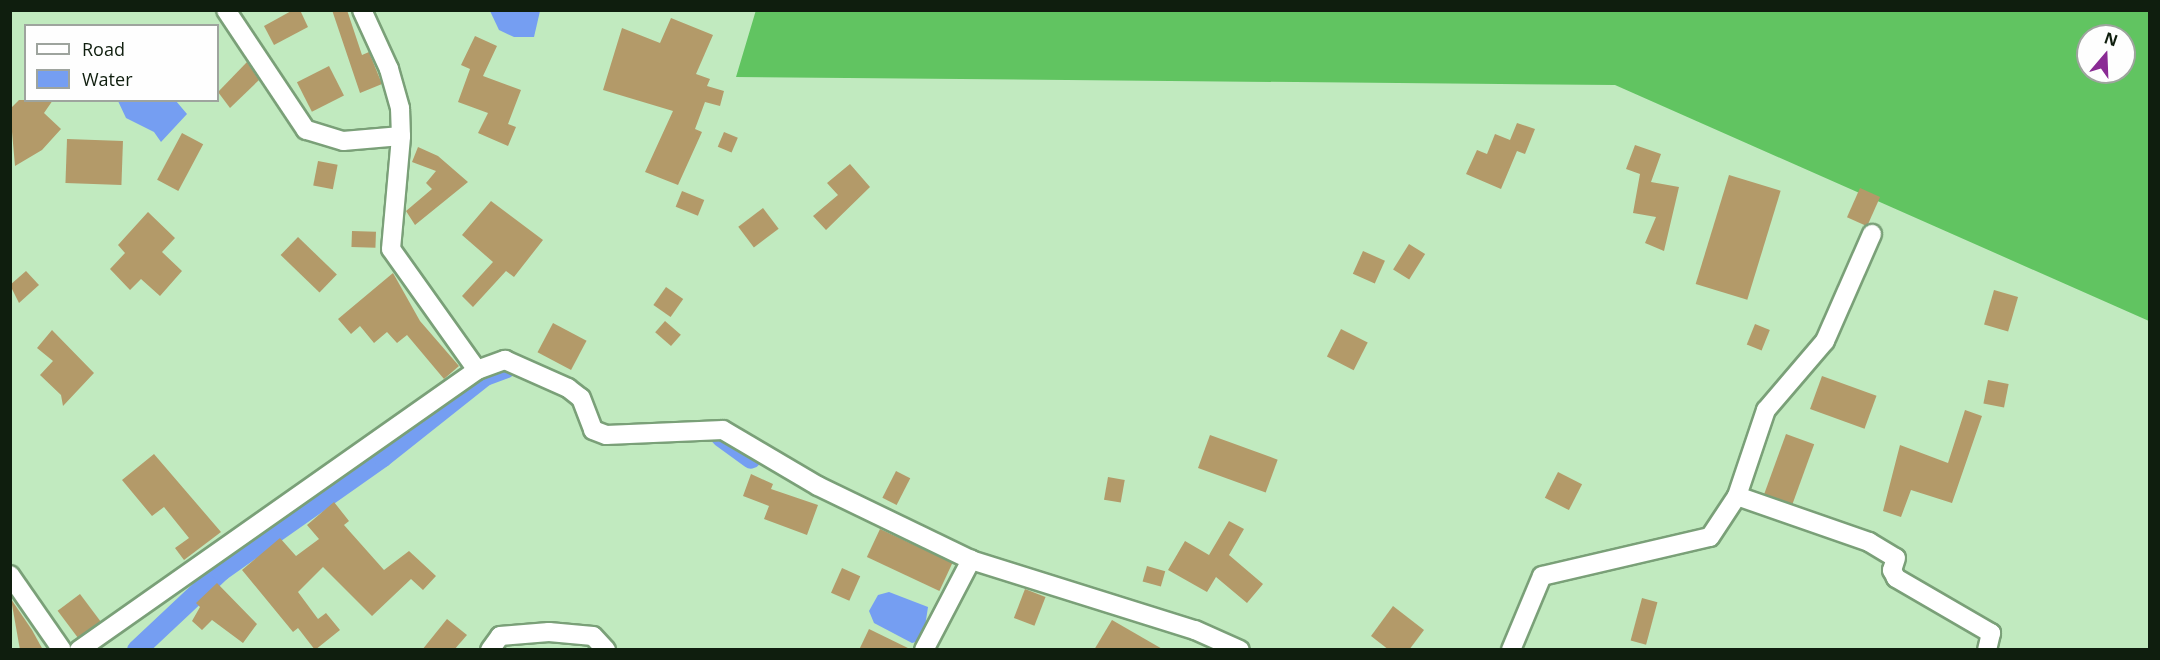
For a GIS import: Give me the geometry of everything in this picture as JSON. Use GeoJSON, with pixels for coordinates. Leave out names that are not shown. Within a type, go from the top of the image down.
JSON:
{"type":"FeatureCollection","features":[{"type":"Feature","properties":{"kind":"street"},"geometry":{"type":"LineString","coordinates":[[226,10],[306,130],[343,141],[401,136]]}},
{"type":"Feature","properties":{"kind":"street"},"geometry":{"type":"LineString","coordinates":[[362,10],[389,69],[400,108],[401,136],[391,249],[477,370]]}},
{"type":"Feature","properties":{"kind":"street"},"geometry":{"type":"LineString","coordinates":[[1511,650],[1542,576],[1702,541],[1710,537],[1737,496],[1766,410],[1825,341],[1872,234]]}},
{"type":"Feature","properties":{"kind":"street"},"geometry":{"type":"LineString","coordinates":[[79,650],[477,370],[505,360],[568,388],[581,398],[593,430],[606,435],[723,430],[818,486],[971,560],[1195,630],[1240,650]]}},
{"type":"Feature","properties":{"kind":"street"},"geometry":{"type":"LineString","coordinates":[[1737,496],[1869,542],[1896,558],[1892,570],[1896,578],[1991,633],[1987,650]]}},
{"type":"Feature","properties":{"kind":"street"},"geometry":{"type":"LineString","coordinates":[[924,650],[971,560]]}},
{"type":"Feature","properties":{"kind":"street"},"geometry":{"type":"LineString","coordinates":[[10,575],[62,650]]}},
{"type":"Feature","properties":{"kind":"street"},"geometry":{"type":"LineString","coordinates":[[490,650],[500,636],[549,632],[593,636],[606,650]]}},
{"type":"Feature","properties":{"kind":"green space"},"geometry":{"type":"Polygon","coordinates":[[[756,10],[2149,11],[2149,321],[1615,85],[736,77],[756,10]]]}},
{"type":"Feature","properties":{"kind":"water"},"geometry":{"type":"Polygon","coordinates":[[[490,11],[540,11],[534,37],[514,37],[499,30],[490,11]]]}},
{"type":"Feature","properties":{"kind":"water"},"geometry":{"type":"Polygon","coordinates":[[[118,102],[177,102],[187,114],[161,142],[154,132],[126,118],[118,102]]]}},
{"type":"Feature","properties":{"kind":"water"},"geometry":{"type":"Polygon","coordinates":[[[889,592],[928,607],[923,640],[912,643],[874,623],[869,611],[878,595],[889,592]]]}},
{"type":"Feature","properties":{"kind":"building"},"geometry":{"type":"Polygon","coordinates":[[[293,10],[300,10],[308,27],[274,45],[264,26],[293,10]]]}},
{"type":"Feature","properties":{"kind":"building"},"geometry":{"type":"Polygon","coordinates":[[[332,10],[347,10],[362,55],[369,52],[382,84],[360,93],[332,10]]]}},
{"type":"Feature","properties":{"kind":"building"},"geometry":{"type":"Polygon","coordinates":[[[671,18],[713,35],[696,74],[710,79],[707,86],[724,91],[720,106],[705,102],[695,129],[702,132],[678,185],[645,172],[673,111],[603,90],[622,28],[660,43],[671,18]]]}},
{"type":"Feature","properties":{"kind":"building"},"geometry":{"type":"Polygon","coordinates":[[[475,36],[497,46],[483,76],[521,90],[508,124],[516,127],[508,146],[478,133],[488,113],[458,102],[470,69],[461,65],[475,36]]]}},
{"type":"Feature","properties":{"kind":"building"},"geometry":{"type":"Polygon","coordinates":[[[247,62],[259,80],[230,108],[219,91],[247,62]]]}},
{"type":"Feature","properties":{"kind":"building"},"geometry":{"type":"Polygon","coordinates":[[[329,66],[344,95],[312,112],[297,82],[329,66]]]}},
{"type":"Feature","properties":{"kind":"building"},"geometry":{"type":"Polygon","coordinates":[[[19,100],[52,102],[44,113],[61,129],[42,150],[15,166],[10,109],[19,100]]]}},
{"type":"Feature","properties":{"kind":"building"},"geometry":{"type":"Polygon","coordinates":[[[1517,123],[1535,129],[1525,154],[1517,151],[1501,189],[1466,174],[1477,150],[1487,154],[1495,134],[1510,140],[1517,123]]]}},
{"type":"Feature","properties":{"kind":"building"},"geometry":{"type":"Polygon","coordinates":[[[724,132],[738,138],[732,153],[718,147],[724,132]]]}},
{"type":"Feature","properties":{"kind":"building"},"geometry":{"type":"Polygon","coordinates":[[[182,133],[203,144],[178,191],[157,180],[182,133]]]}},
{"type":"Feature","properties":{"kind":"building"},"geometry":{"type":"Polygon","coordinates":[[[67,139],[123,141],[121,185],[65,183],[67,139]]]}},
{"type":"Feature","properties":{"kind":"building"},"geometry":{"type":"Polygon","coordinates":[[[1635,145],[1661,154],[1651,182],[1679,187],[1664,251],[1645,243],[1656,217],[1633,213],[1640,174],[1626,169],[1635,145]]]}},
{"type":"Feature","properties":{"kind":"building"},"geometry":{"type":"Polygon","coordinates":[[[418,147],[438,156],[468,182],[415,225],[406,211],[432,189],[426,183],[436,171],[412,162],[418,147]]]}},
{"type":"Feature","properties":{"kind":"building"},"geometry":{"type":"Polygon","coordinates":[[[318,161],[338,165],[333,189],[313,186],[318,161]]]}},
{"type":"Feature","properties":{"kind":"building"},"geometry":{"type":"Polygon","coordinates":[[[850,164],[870,187],[826,230],[813,216],[838,195],[827,183],[850,164]]]}},
{"type":"Feature","properties":{"kind":"building"},"geometry":{"type":"Polygon","coordinates":[[[1729,175],[1781,191],[1747,300],[1696,284],[1729,175]]]}},
{"type":"Feature","properties":{"kind":"building"},"geometry":{"type":"Polygon","coordinates":[[[1860,188],[1880,197],[1867,226],[1847,217],[1860,188]]]}},
{"type":"Feature","properties":{"kind":"building"},"geometry":{"type":"Polygon","coordinates":[[[682,191],[704,200],[698,216],[676,207],[682,191]]]}},
{"type":"Feature","properties":{"kind":"building"},"geometry":{"type":"Polygon","coordinates":[[[491,201],[543,240],[514,277],[506,271],[473,307],[462,296],[493,262],[462,235],[491,201]]]}},
{"type":"Feature","properties":{"kind":"building"},"geometry":{"type":"Polygon","coordinates":[[[763,208],[779,229],[754,247],[738,227],[763,208]]]}},
{"type":"Feature","properties":{"kind":"building"},"geometry":{"type":"Polygon","coordinates":[[[148,212],[175,238],[162,252],[182,271],[160,296],[141,279],[130,290],[110,269],[125,253],[118,245],[148,212]]]}},
{"type":"Feature","properties":{"kind":"building"},"geometry":{"type":"Polygon","coordinates":[[[352,231],[376,232],[375,248],[351,247],[352,231]]]}},
{"type":"Feature","properties":{"kind":"building"},"geometry":{"type":"Polygon","coordinates":[[[298,237],[337,275],[319,292],[281,255],[298,237]]]}},
{"type":"Feature","properties":{"kind":"building"},"geometry":{"type":"Polygon","coordinates":[[[1409,244],[1425,254],[1409,280],[1393,269],[1409,244]]]}},
{"type":"Feature","properties":{"kind":"building"},"geometry":{"type":"Polygon","coordinates":[[[1363,251],[1385,261],[1375,284],[1353,274],[1363,251]]]}},
{"type":"Feature","properties":{"kind":"building"},"geometry":{"type":"Polygon","coordinates":[[[26,271],[39,285],[19,303],[10,285],[26,271]]]}},
{"type":"Feature","properties":{"kind":"building"},"geometry":{"type":"Polygon","coordinates":[[[393,273],[420,321],[459,366],[444,379],[407,335],[397,343],[387,332],[374,343],[360,326],[351,334],[338,319],[393,273]]]}},
{"type":"Feature","properties":{"kind":"building"},"geometry":{"type":"Polygon","coordinates":[[[666,287],[683,299],[671,317],[653,305],[666,287]]]}},
{"type":"Feature","properties":{"kind":"building"},"geometry":{"type":"Polygon","coordinates":[[[1994,290],[2018,297],[2008,331],[1984,325],[1994,290]]]}},
{"type":"Feature","properties":{"kind":"building"},"geometry":{"type":"Polygon","coordinates":[[[665,321],[681,335],[671,346],[655,332],[665,321]]]}},
{"type":"Feature","properties":{"kind":"building"},"geometry":{"type":"Polygon","coordinates":[[[553,323],[587,341],[571,370],[538,352],[553,323]]]}},
{"type":"Feature","properties":{"kind":"building"},"geometry":{"type":"Polygon","coordinates":[[[1755,324],[1770,330],[1762,350],[1747,344],[1755,324]]]}},
{"type":"Feature","properties":{"kind":"building"},"geometry":{"type":"Polygon","coordinates":[[[1341,329],[1368,343],[1354,370],[1327,357],[1341,329]]]}},
{"type":"Feature","properties":{"kind":"building"},"geometry":{"type":"Polygon","coordinates":[[[52,330],[94,373],[63,406],[61,395],[40,375],[53,361],[37,348],[52,330]]]}},
{"type":"Feature","properties":{"kind":"building"},"geometry":{"type":"Polygon","coordinates":[[[1822,376],[1877,396],[1865,429],[1810,409],[1822,376]]]}},
{"type":"Feature","properties":{"kind":"building"},"geometry":{"type":"Polygon","coordinates":[[[1988,380],[2009,384],[2004,408],[1983,404],[1988,380]]]}},
{"type":"Feature","properties":{"kind":"building"},"geometry":{"type":"Polygon","coordinates":[[[1965,410],[1982,416],[1952,503],[1911,490],[1901,517],[1883,511],[1900,445],[1948,463],[1965,410]]]}},
{"type":"Feature","properties":{"kind":"building"},"geometry":{"type":"Polygon","coordinates":[[[1786,434],[1814,444],[1792,504],[1764,494],[1786,434]]]}},
{"type":"Feature","properties":{"kind":"building"},"geometry":{"type":"Polygon","coordinates":[[[1210,435],[1278,460],[1266,493],[1198,468],[1210,435]]]}},
{"type":"Feature","properties":{"kind":"building"},"geometry":{"type":"Polygon","coordinates":[[[154,454],[221,532],[184,560],[175,548],[189,538],[164,507],[152,516],[122,480],[154,454]]]}},
{"type":"Feature","properties":{"kind":"building"},"geometry":{"type":"Polygon","coordinates":[[[896,471],[910,478],[897,505],[882,498],[896,471]]]}},
{"type":"Feature","properties":{"kind":"building"},"geometry":{"type":"Polygon","coordinates":[[[1558,472],[1582,484],[1569,510],[1545,498],[1558,472]]]}},
{"type":"Feature","properties":{"kind":"building"},"geometry":{"type":"Polygon","coordinates":[[[751,474],[773,484],[771,489],[818,505],[807,535],[764,519],[769,506],[743,496],[751,474]]]}},
{"type":"Feature","properties":{"kind":"building"},"geometry":{"type":"Polygon","coordinates":[[[1108,477],[1125,480],[1121,503],[1104,500],[1108,477]]]}},
{"type":"Feature","properties":{"kind":"building"},"geometry":{"type":"Polygon","coordinates":[[[334,502],[349,521],[344,525],[384,570],[409,551],[436,576],[423,590],[411,579],[372,616],[323,567],[298,592],[318,619],[326,613],[340,630],[315,650],[298,628],[293,632],[242,570],[280,538],[296,556],[319,539],[307,525],[334,502]]]}},
{"type":"Feature","properties":{"kind":"building"},"geometry":{"type":"Polygon","coordinates":[[[1229,521],[1244,529],[1229,555],[1263,584],[1247,603],[1216,577],[1207,592],[1168,570],[1185,541],[1209,555],[1229,521]]]}},
{"type":"Feature","properties":{"kind":"building"},"geometry":{"type":"Polygon","coordinates":[[[880,529],[953,563],[939,591],[867,557],[880,529]]]}},
{"type":"Feature","properties":{"kind":"building"},"geometry":{"type":"Polygon","coordinates":[[[1147,566],[1165,571],[1161,587],[1143,581],[1147,566]]]}},
{"type":"Feature","properties":{"kind":"building"},"geometry":{"type":"Polygon","coordinates":[[[842,568],[860,576],[849,601],[831,593],[842,568]]]}},
{"type":"Feature","properties":{"kind":"building"},"geometry":{"type":"Polygon","coordinates":[[[217,583],[257,624],[243,643],[212,620],[202,630],[192,621],[200,607],[196,603],[217,583]]]}},
{"type":"Feature","properties":{"kind":"building"},"geometry":{"type":"Polygon","coordinates":[[[1025,589],[1046,597],[1034,626],[1014,618],[1025,589]]]}},
{"type":"Feature","properties":{"kind":"building"},"geometry":{"type":"Polygon","coordinates":[[[80,594],[100,621],[78,638],[58,611],[80,594]]]}},
{"type":"Feature","properties":{"kind":"building"},"geometry":{"type":"Polygon","coordinates":[[[1642,598],[1657,602],[1646,645],[1631,641],[1642,598]]]}},
{"type":"Feature","properties":{"kind":"building"},"geometry":{"type":"Polygon","coordinates":[[[11,599],[32,630],[43,650],[20,650],[11,599]]]}},
{"type":"Feature","properties":{"kind":"building"},"geometry":{"type":"Polygon","coordinates":[[[1393,606],[1424,630],[1409,650],[1389,650],[1371,636],[1393,606]]]}},
{"type":"Feature","properties":{"kind":"building"},"geometry":{"type":"Polygon","coordinates":[[[447,619],[467,635],[454,650],[422,650],[447,619]]]}},
{"type":"Feature","properties":{"kind":"building"},"geometry":{"type":"Polygon","coordinates":[[[1112,620],[1164,650],[1094,650],[1112,620]]]}},
{"type":"Feature","properties":{"kind":"building"},"geometry":{"type":"Polygon","coordinates":[[[869,629],[912,650],[859,650],[869,629]]]}},
{"type":"Feature","properties":{"kind":"waterway"},"geometry":{"type":"LineString","coordinates":[[137,650],[221,571],[383,457],[485,376],[507,368]]}},
{"type":"Feature","properties":{"kind":"waterway"},"geometry":{"type":"LineString","coordinates":[[721,437],[751,459]]}}]}
